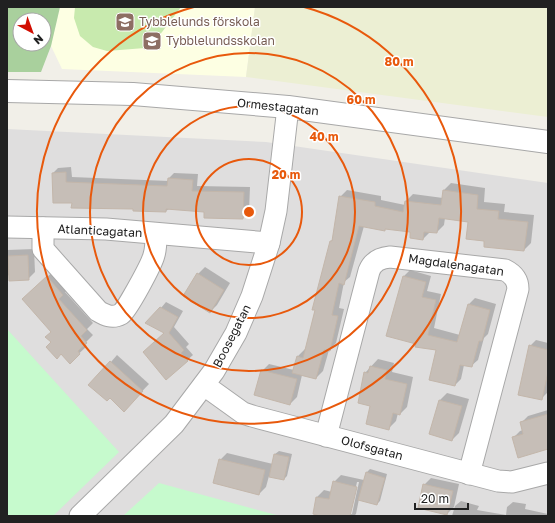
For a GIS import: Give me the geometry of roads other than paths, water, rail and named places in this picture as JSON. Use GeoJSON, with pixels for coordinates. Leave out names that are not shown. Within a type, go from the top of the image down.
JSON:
{"type":"FeatureCollection","features":[{"type":"Feature","properties":{"kind":"street","name":"Ormestagatan"},"geometry":{"type":"LineString","coordinates":[[7,91],[133,94],[288,107],[548,142]]}},
{"type":"Feature","properties":{"kind":"street","name":"Boosegatan"},"geometry":{"type":"LineString","coordinates":[[80,516],[174,424],[214,371],[236,333],[252,296],[269,243],[276,211],[288,107]]}},
{"type":"Feature","properties":{"kind":"street","name":"Atlanticagatan"},"geometry":{"type":"LineString","coordinates":[[7,227],[106,229],[269,243]]}},
{"type":"Feature","properties":{"kind":"street","name":"Atlanticagatan"},"geometry":{"type":"LineString","coordinates":[[43,228],[43,249],[98,311],[104,315],[110,316],[120,314],[129,305],[154,256],[156,234]]}},
{"type":"Feature","properties":{"kind":"street","name":"Magdalenagatan"},"geometry":{"type":"LineString","coordinates":[[326,436],[369,270],[375,261],[382,257],[390,257],[505,270],[511,273],[516,279],[518,289],[469,474]]}},
{"type":"Feature","properties":{"kind":"street","name":"Olofsgatan"},"geometry":{"type":"LineString","coordinates":[[204,385],[243,413],[469,474],[505,482],[548,473]]}},
{"type":"Feature","properties":{"kind":"place","name":"Tybblelunds förskola"},"geometry":{"type":"Point","coordinates":[125,22]}},
{"type":"Feature","properties":{"kind":"place","name":"Tybblelundsskolan"},"geometry":{"type":"Point","coordinates":[152,41]}}]}
